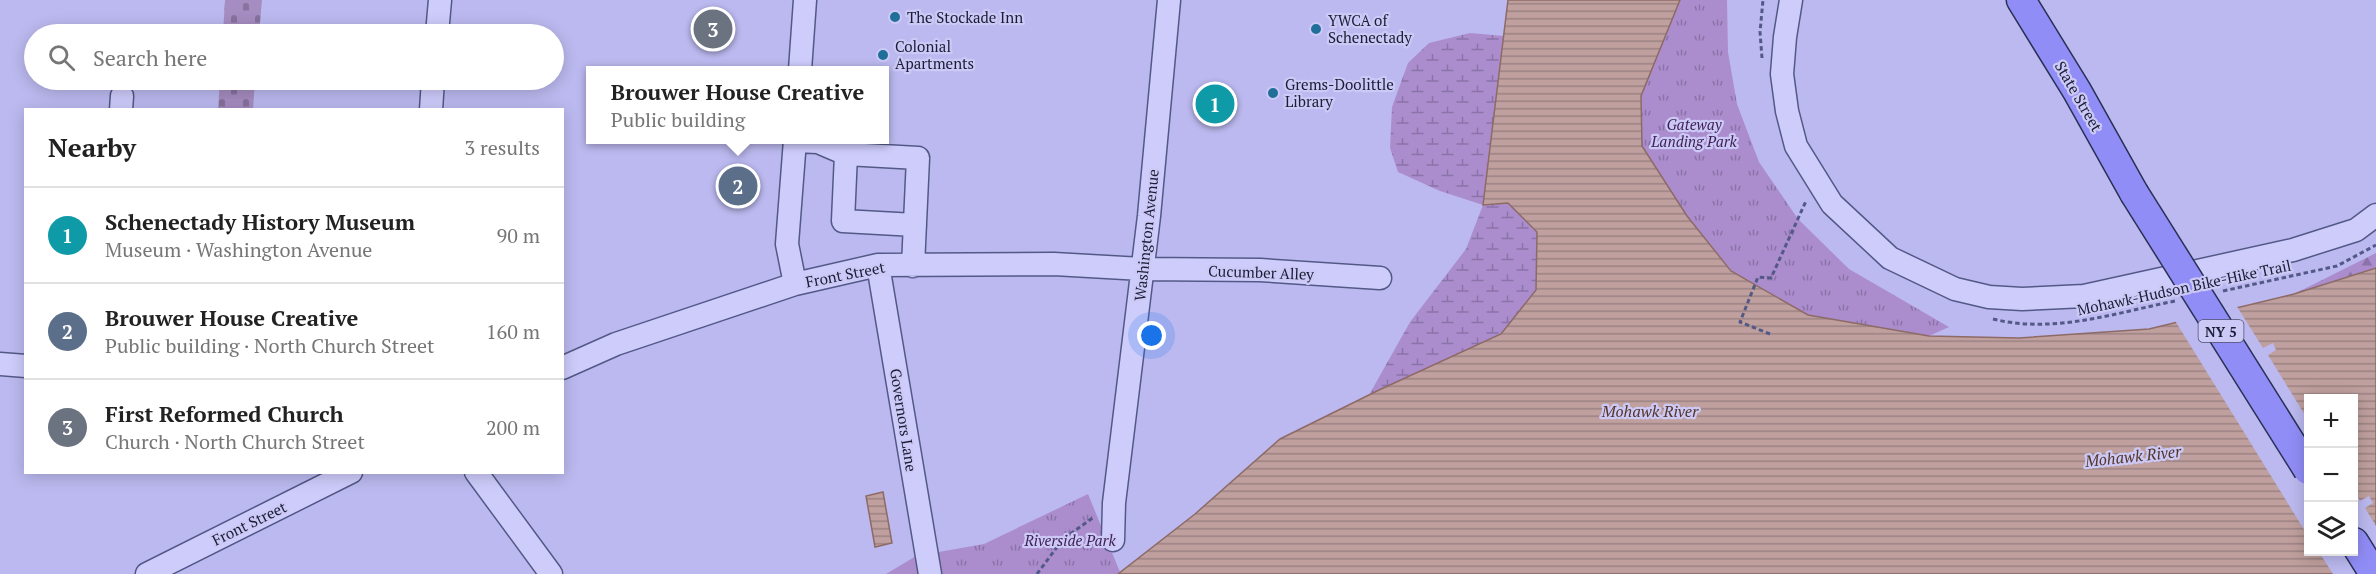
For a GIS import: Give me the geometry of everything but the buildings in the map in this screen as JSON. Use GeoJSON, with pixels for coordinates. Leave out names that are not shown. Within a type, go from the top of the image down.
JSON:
{"type":"FeatureCollection","features":[{"type":"Feature","properties":{"kind":"main road","name":"State Street"},"geometry":{"type":"LineString","coordinates":[[2024,3],[2134,193],[2304,464]]}},
{"type":"Feature","properties":{"kind":"main road"},"geometry":{"type":"LineString","coordinates":[[2358,548],[2374,574]]}},
{"type":"Feature","properties":{"kind":"street"},"geometry":{"type":"LineString","coordinates":[[438,24],[440,0]]}},
{"type":"Feature","properties":{"kind":"street"},"geometry":{"type":"LineString","coordinates":[[800,66],[805,0]]}},
{"type":"Feature","properties":{"kind":"street","name":"Washington Avenue"},"geometry":{"type":"LineString","coordinates":[[1113,540],[1114,503],[1142,269],[1169,0]]}},
{"type":"Feature","properties":{"kind":"street"},"geometry":{"type":"LineString","coordinates":[[1791,0],[1782,74],[1787,111],[1796,146],[1832,204],[1890,258],[1955,289],[1989,297],[2022,299],[2084,296],[2293,249],[2356,230],[2376,215]]}},
{"type":"Feature","properties":{"kind":"street"},"geometry":{"type":"LineString","coordinates":[[431,108],[432,90]]}},
{"type":"Feature","properties":{"kind":"street"},"geometry":{"type":"LineString","coordinates":[[794,144],[787,244],[795,284]]}},
{"type":"Feature","properties":{"kind":"street"},"geometry":{"type":"LineString","coordinates":[[823,144],[846,154],[918,158],[912,266]]}},
{"type":"Feature","properties":{"kind":"street"},"geometry":{"type":"LineString","coordinates":[[846,154],[843,221],[915,225]]}},
{"type":"Feature","properties":{"kind":"street","name":"Front Street"},"geometry":{"type":"LineString","coordinates":[[564,367],[616,344],[795,284],[878,265],[1054,264],[1142,269]]}},
{"type":"Feature","properties":{"kind":"street","name":"Governors Lane"},"geometry":{"type":"LineString","coordinates":[[878,265],[930,574]]}},
{"type":"Feature","properties":{"kind":"street","name":"Cucumber Alley"},"geometry":{"type":"LineString","coordinates":[[1142,269],[1260,270],[1380,278]]}},
{"type":"Feature","properties":{"kind":"street"},"geometry":{"type":"LineString","coordinates":[[0,364],[24,366]]}},
{"type":"Feature","properties":{"kind":"street","name":"Front Street"},"geometry":{"type":"LineString","coordinates":[[147,574],[347,474]]}},
{"type":"Feature","properties":{"kind":"street"},"geometry":{"type":"LineString","coordinates":[[478,474],[551,574]]}},
{"type":"Feature","properties":{"kind":"path"},"geometry":{"type":"LineString","coordinates":[[1763,0],[1760,32],[1763,67]]}},
{"type":"Feature","properties":{"kind":"path"},"geometry":{"type":"LineString","coordinates":[[1770,334],[1740,322],[1758,277],[1771,278],[1806,200],[1814,208]]}},
{"type":"Feature","properties":{"kind":"path","name":"Mohawk-Hudson Bike-Hike Trail"},"geometry":{"type":"LineString","coordinates":[[2217,292],[2337,266],[2376,245]]}},
{"type":"Feature","properties":{"kind":"path","name":"Mohawk-Hudson Bike-Hike Trail"},"geometry":{"type":"LineString","coordinates":[[1992,319],[2011,323],[2074,322],[2185,299]]}},
{"type":"Feature","properties":{"kind":"path"},"geometry":{"type":"LineString","coordinates":[[1036,574],[1062,539],[1114,503]]}},
{"type":"Feature","properties":{"kind":"green space"},"geometry":{"type":"Polygon","coordinates":[[[225,0],[262,0],[260,24],[224,24],[225,0]]]}},
{"type":"Feature","properties":{"kind":"green space","name":"Gateway Landing Park"},"geometry":{"type":"Polygon","coordinates":[[[1680,0],[1727,0],[1728,52],[1737,104],[1759,162],[1798,219],[1849,269],[1949,327],[1929,336],[1808,315],[1732,271],[1687,216],[1642,146],[1641,96],[1680,0]]]}},
{"type":"Feature","properties":{"kind":"green space"},"geometry":{"type":"Polygon","coordinates":[[[1470,33],[1504,36],[1483,204],[1508,203],[1537,232],[1536,290],[1502,334],[1369,395],[1410,322],[1466,249],[1483,205],[1440,191],[1398,172],[1390,148],[1392,107],[1408,63],[1429,43],[1470,33]]]}},
{"type":"Feature","properties":{"kind":"green space"},"geometry":{"type":"Polygon","coordinates":[[[219,90],[254,90],[253,108],[218,108],[219,90]]]}},
{"type":"Feature","properties":{"kind":"green space"},"geometry":{"type":"Polygon","coordinates":[[[2376,253],[2376,268],[2294,294],[2376,253]]]}},
{"type":"Feature","properties":{"kind":"green space","name":"Riverside Park"},"geometry":{"type":"Polygon","coordinates":[[[1088,494],[1120,572],[1118,574],[886,574],[916,556],[984,544],[1088,494]]]}},
{"type":"Feature","properties":{"kind":"water","name":"Mohawk River"},"geometry":{"type":"Polygon","coordinates":[[[1508,0],[1680,0],[1641,96],[1642,146],[1687,216],[1731,271],[1808,315],[1929,336],[2019,338],[2149,329],[2294,294],[2376,268],[2376,574],[1118,574],[1195,514],[1280,439],[1501,334],[1536,290],[1537,232],[1508,203],[1483,205],[1508,0]]]}},
{"type":"Feature","properties":{"kind":"water"},"geometry":{"type":"Polygon","coordinates":[[[883,492],[892,543],[875,547],[866,496],[883,492]]]}},
{"type":"Feature","properties":{"kind":"pier"},"geometry":{"type":"Polygon","coordinates":[[[2236,305],[2263,348],[2273,343],[2276,350],[2268,355],[2304,414],[2304,530],[2174,319],[2236,305]]]}},
{"type":"Feature","properties":{"kind":"pier"},"geometry":{"type":"Polygon","coordinates":[[[2369,496],[2373,503],[2365,508],[2376,526],[2376,574],[2333,574],[2322,556],[2358,556],[2358,498],[2360,501],[2369,496]]]}},
{"type":"Feature","properties":{"kind":"place","name":"The Stockade Inn"},"geometry":{"type":"Point","coordinates":[895,17]}},
{"type":"Feature","properties":{"kind":"place","name":"First Reformed Church"},"geometry":{"type":"Point","coordinates":[713,29]}},
{"type":"Feature","properties":{"kind":"place","name":"YWCA of Schenectady"},"geometry":{"type":"Point","coordinates":[1316,29]}},
{"type":"Feature","properties":{"kind":"place","name":"Colonial Apartments"},"geometry":{"type":"Point","coordinates":[883,55]}},
{"type":"Feature","properties":{"kind":"place","name":"Grems-Doolittle Library"},"geometry":{"type":"Point","coordinates":[1273,93]}},
{"type":"Feature","properties":{"kind":"place","name":"Schenectady History Museum"},"geometry":{"type":"Point","coordinates":[1215,104]}},
{"type":"Feature","properties":{"kind":"place","name":"Brouwer House Creative"},"geometry":{"type":"Point","coordinates":[738,186]}}]}
